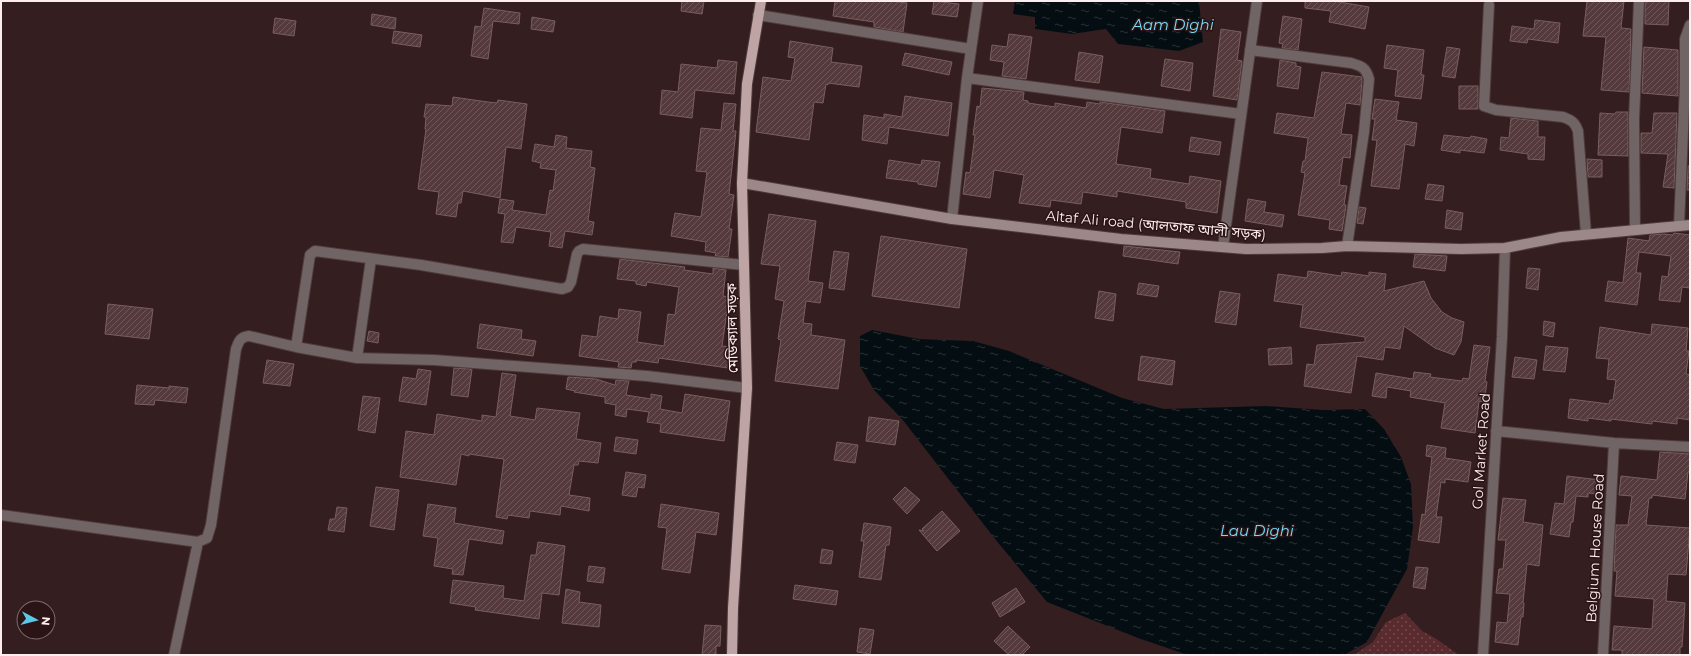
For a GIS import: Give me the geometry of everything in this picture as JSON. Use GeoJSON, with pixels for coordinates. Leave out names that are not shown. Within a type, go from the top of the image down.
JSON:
{"type":"FeatureCollection","features":[{"type":"Feature","properties":{"kind":"main road","name":"মেডিক্যাল সড়ক"},"geometry":{"type":"LineString","coordinates":[[732,655],[733,608],[748,388],[742,183],[747,84],[761,1]]}},
{"type":"Feature","properties":{"kind":"main road","name":"Altaf Ali road (আলতাফ আলী সড়ক)"},"geometry":{"type":"LineString","coordinates":[[742,183],[952,219],[1120,239],[1246,249],[1322,248],[1347,246],[1461,249],[1505,248],[1561,237],[1690,225]]}},
{"type":"Feature","properties":{"kind":"street"},"geometry":{"type":"LineString","coordinates":[[952,219],[967,78],[978,1]]}},
{"type":"Feature","properties":{"kind":"street"},"geometry":{"type":"LineString","coordinates":[[1223,247],[1257,1]]}},
{"type":"Feature","properties":{"kind":"street"},"geometry":{"type":"LineString","coordinates":[[1635,230],[1634,119],[1639,1]]}},
{"type":"Feature","properties":{"kind":"street"},"geometry":{"type":"LineString","coordinates":[[1489,5],[1484,106],[1489,109],[1496,110],[1562,117],[1570,119],[1576,124],[1578,131],[1586,234]]}},
{"type":"Feature","properties":{"kind":"street"},"geometry":{"type":"LineString","coordinates":[[758,15],[971,49]]}},
{"type":"Feature","properties":{"kind":"street"},"geometry":{"type":"LineString","coordinates":[[1679,226],[1685,106],[1685,39],[1690,25]]}},
{"type":"Feature","properties":{"kind":"street"},"geometry":{"type":"LineString","coordinates":[[1250,50],[1351,63],[1362,66],[1367,72],[1369,79],[1364,132],[1347,246]]}},
{"type":"Feature","properties":{"kind":"street"},"geometry":{"type":"LineString","coordinates":[[967,78],[1241,114]]}},
{"type":"Feature","properties":{"kind":"street","name":"Gol Market Road"},"geometry":{"type":"LineString","coordinates":[[1483,655],[1502,337],[1505,248]]}},
{"type":"Feature","properties":{"kind":"street"},"geometry":{"type":"LineString","coordinates":[[296,347],[311,254],[318,252],[421,265],[562,289],[568,287],[571,282],[577,254],[583,249],[744,265]]}},
{"type":"Feature","properties":{"kind":"street"},"geometry":{"type":"LineString","coordinates":[[357,358],[370,259]]}},
{"type":"Feature","properties":{"kind":"street"},"geometry":{"type":"LineString","coordinates":[[1,515],[198,542],[207,538],[211,525],[234,363],[240,339],[243,336],[357,358],[434,360],[647,376],[748,388]]}},
{"type":"Feature","properties":{"kind":"street"},"geometry":{"type":"LineString","coordinates":[[1496,431],[1614,443],[1690,447]]}},
{"type":"Feature","properties":{"kind":"street","name":"Belgium House Road"},"geometry":{"type":"LineString","coordinates":[[1603,655],[1614,443]]}},
{"type":"Feature","properties":{"kind":"street"},"geometry":{"type":"LineString","coordinates":[[174,655],[198,542]]}},
{"type":"Feature","properties":{"kind":"shaded area"},"geometry":{"type":"Polygon","coordinates":[[[1405,613],[1422,631],[1435,638],[1459,655],[1354,655],[1373,642],[1386,622],[1405,613]]]}},
{"type":"Feature","properties":{"kind":"water","name":"Aam Dighi"},"geometry":{"type":"Polygon","coordinates":[[[1015,1],[1199,1],[1203,42],[1179,51],[1118,44],[1106,29],[1072,34],[1035,29],[1035,17],[1013,14],[1015,1]]]}},
{"type":"Feature","properties":{"kind":"water","name":"Lau Dighi"},"geometry":{"type":"Polygon","coordinates":[[[872,330],[919,339],[973,341],[1009,351],[1122,398],[1164,409],[1265,406],[1323,410],[1365,409],[1384,429],[1401,457],[1411,484],[1413,527],[1407,569],[1367,642],[1344,655],[1188,655],[1138,638],[1047,602],[995,539],[902,419],[874,390],[860,366],[860,336],[872,330]]]}},
{"type":"Feature","properties":{"kind":"building"},"geometry":{"type":"Polygon","coordinates":[[[682,1],[704,1],[702,14],[681,11],[682,1]]]}},
{"type":"Feature","properties":{"kind":"building"},"geometry":{"type":"Polygon","coordinates":[[[835,1],[890,1],[907,3],[903,32],[874,27],[874,22],[833,16],[835,1]]]}},
{"type":"Feature","properties":{"kind":"building"},"geometry":{"type":"Polygon","coordinates":[[[934,1],[959,4],[957,17],[932,14],[934,1]]]}},
{"type":"Feature","properties":{"kind":"building"},"geometry":{"type":"Polygon","coordinates":[[[1305,1],[1334,1],[1369,7],[1365,29],[1329,22],[1331,11],[1305,8],[1305,1]]]}},
{"type":"Feature","properties":{"kind":"building"},"geometry":{"type":"Polygon","coordinates":[[[1587,1],[1624,1],[1621,28],[1631,29],[1629,92],[1601,90],[1606,37],[1583,36],[1587,1]]]}},
{"type":"Feature","properties":{"kind":"building"},"geometry":{"type":"Polygon","coordinates":[[[1645,1],[1669,1],[1668,25],[1645,24],[1645,1]]]}},
{"type":"Feature","properties":{"kind":"building"},"geometry":{"type":"Polygon","coordinates":[[[484,8],[520,13],[519,24],[493,21],[488,59],[471,56],[475,26],[481,27],[484,8]]]}},
{"type":"Feature","properties":{"kind":"building"},"geometry":{"type":"Polygon","coordinates":[[[372,14],[396,18],[395,29],[371,25],[372,14]]]}},
{"type":"Feature","properties":{"kind":"building"},"geometry":{"type":"Polygon","coordinates":[[[1283,16],[1302,19],[1298,50],[1282,48],[1283,44],[1279,43],[1283,16]]]}},
{"type":"Feature","properties":{"kind":"building"},"geometry":{"type":"Polygon","coordinates":[[[532,17],[555,21],[553,32],[531,29],[532,17]]]}},
{"type":"Feature","properties":{"kind":"building"},"geometry":{"type":"Polygon","coordinates":[[[275,18],[296,21],[294,36],[273,33],[275,18]]]}},
{"type":"Feature","properties":{"kind":"building"},"geometry":{"type":"Polygon","coordinates":[[[1535,20],[1560,23],[1558,43],[1528,39],[1527,43],[1510,41],[1512,26],[1534,29],[1535,20]]]}},
{"type":"Feature","properties":{"kind":"building"},"geometry":{"type":"Polygon","coordinates":[[[1221,29],[1241,32],[1237,60],[1242,61],[1237,100],[1213,96],[1221,29]]]}},
{"type":"Feature","properties":{"kind":"building"},"geometry":{"type":"Polygon","coordinates":[[[394,31],[422,35],[420,47],[392,43],[394,31]]]}},
{"type":"Feature","properties":{"kind":"building"},"geometry":{"type":"Polygon","coordinates":[[[1009,34],[1032,37],[1026,79],[1002,76],[1004,62],[990,60],[992,45],[1007,47],[1009,34]]]}},
{"type":"Feature","properties":{"kind":"building"},"geometry":{"type":"Polygon","coordinates":[[[790,41],[833,48],[831,62],[862,66],[859,87],[826,84],[823,103],[814,102],[809,140],[756,132],[763,77],[791,81],[795,58],[788,57],[790,41]]]}},
{"type":"Feature","properties":{"kind":"building"},"geometry":{"type":"Polygon","coordinates":[[[1387,45],[1424,50],[1421,75],[1424,75],[1421,99],[1395,96],[1398,70],[1384,68],[1387,45]]]}},
{"type":"Feature","properties":{"kind":"building"},"geometry":{"type":"Polygon","coordinates":[[[1447,47],[1460,49],[1455,78],[1442,76],[1447,47]]]}},
{"type":"Feature","properties":{"kind":"building"},"geometry":{"type":"Polygon","coordinates":[[[1644,47],[1678,50],[1678,96],[1642,93],[1644,47]]]}},
{"type":"Feature","properties":{"kind":"building"},"geometry":{"type":"Polygon","coordinates":[[[1079,52],[1103,56],[1099,83],[1075,80],[1079,52]]]}},
{"type":"Feature","properties":{"kind":"building"},"geometry":{"type":"Polygon","coordinates":[[[905,53],[952,62],[949,75],[902,65],[905,53]]]}},
{"type":"Feature","properties":{"kind":"building"},"geometry":{"type":"Polygon","coordinates":[[[1165,59],[1193,63],[1190,91],[1161,86],[1165,59]]]}},
{"type":"Feature","properties":{"kind":"building"},"geometry":{"type":"Polygon","coordinates":[[[718,60],[737,62],[734,94],[695,90],[692,118],[660,114],[662,90],[678,92],[681,64],[717,68],[718,60]]]}},
{"type":"Feature","properties":{"kind":"building"},"geometry":{"type":"Polygon","coordinates":[[[1280,60],[1296,63],[1296,66],[1301,67],[1298,89],[1277,86],[1280,60]]]}},
{"type":"Feature","properties":{"kind":"building"},"geometry":{"type":"Polygon","coordinates":[[[1322,72],[1362,77],[1360,105],[1346,103],[1341,134],[1352,135],[1350,158],[1343,157],[1339,185],[1347,186],[1342,231],[1329,229],[1330,220],[1298,215],[1305,173],[1301,172],[1303,161],[1305,161],[1308,138],[1274,133],[1277,113],[1314,118],[1322,72]]]}},
{"type":"Feature","properties":{"kind":"building"},"geometry":{"type":"Polygon","coordinates":[[[1459,86],[1478,86],[1478,109],[1459,109],[1459,86]]]}},
{"type":"Feature","properties":{"kind":"building"},"geometry":{"type":"Polygon","coordinates":[[[982,88],[1024,92],[1023,100],[1028,101],[1028,103],[1055,107],[1055,103],[1086,108],[1087,102],[1100,104],[1100,102],[1165,111],[1162,133],[1121,127],[1116,164],[1151,169],[1150,178],[1189,184],[1190,176],[1221,181],[1217,213],[1186,208],[1186,202],[1117,191],[1117,197],[1083,192],[1081,204],[1051,200],[1050,207],[1019,203],[1024,175],[994,170],[990,198],[963,194],[966,172],[970,173],[977,106],[980,107],[982,88]]]}},
{"type":"Feature","properties":{"kind":"building"},"geometry":{"type":"Polygon","coordinates":[[[905,96],[952,103],[948,136],[889,127],[887,144],[862,140],[864,115],[884,118],[884,114],[902,117],[905,96]]]}},
{"type":"Feature","properties":{"kind":"building"},"geometry":{"type":"Polygon","coordinates":[[[453,97],[497,103],[498,100],[527,104],[521,149],[506,147],[500,198],[463,191],[461,203],[458,203],[456,217],[436,214],[439,192],[418,189],[426,129],[426,117],[424,117],[426,104],[452,106],[453,97]]]}},
{"type":"Feature","properties":{"kind":"building"},"geometry":{"type":"Polygon","coordinates":[[[1375,99],[1399,102],[1396,120],[1417,123],[1414,146],[1405,144],[1399,189],[1371,186],[1377,140],[1372,140],[1375,119],[1372,119],[1375,99]]]}},
{"type":"Feature","properties":{"kind":"building"},"geometry":{"type":"Polygon","coordinates":[[[724,103],[736,104],[733,131],[736,131],[729,194],[734,195],[729,229],[732,229],[728,257],[715,256],[716,253],[705,251],[706,242],[671,236],[675,213],[701,217],[707,172],[696,171],[701,128],[721,130],[724,103]]]}},
{"type":"Feature","properties":{"kind":"building"},"geometry":{"type":"Polygon","coordinates":[[[1616,112],[1628,112],[1628,156],[1598,155],[1600,113],[1615,114],[1616,112]]]}},
{"type":"Feature","properties":{"kind":"building"},"geometry":{"type":"Polygon","coordinates":[[[1654,113],[1677,113],[1674,188],[1663,187],[1668,154],[1641,153],[1641,133],[1652,133],[1654,113]]]}},
{"type":"Feature","properties":{"kind":"building"},"geometry":{"type":"Polygon","coordinates":[[[1511,118],[1538,121],[1538,137],[1545,137],[1544,160],[1528,159],[1528,154],[1500,150],[1501,137],[1509,138],[1511,118]]]}},
{"type":"Feature","properties":{"kind":"building"},"geometry":{"type":"Polygon","coordinates":[[[556,135],[567,137],[566,148],[592,151],[590,167],[595,168],[588,221],[594,222],[592,235],[565,231],[562,248],[549,246],[551,232],[516,227],[513,243],[501,242],[505,214],[498,213],[500,199],[514,201],[512,210],[546,215],[550,190],[553,191],[556,170],[540,168],[541,163],[532,161],[535,144],[554,147],[556,135]]]}},
{"type":"Feature","properties":{"kind":"building"},"geometry":{"type":"Polygon","coordinates":[[[1444,135],[1470,138],[1471,136],[1487,139],[1484,153],[1460,150],[1460,153],[1441,150],[1444,135]]]}},
{"type":"Feature","properties":{"kind":"building"},"geometry":{"type":"Polygon","coordinates":[[[1191,137],[1221,142],[1219,155],[1189,151],[1191,137]]]}},
{"type":"Feature","properties":{"kind":"building"},"geometry":{"type":"Polygon","coordinates":[[[1587,159],[1602,160],[1602,177],[1588,177],[1587,159]]]}},
{"type":"Feature","properties":{"kind":"building"},"geometry":{"type":"Polygon","coordinates":[[[889,160],[921,165],[922,160],[940,162],[936,187],[918,184],[918,182],[886,178],[889,160]]]}},
{"type":"Feature","properties":{"kind":"building"},"geometry":{"type":"Polygon","coordinates":[[[1688,166],[1690,166],[1690,190],[1687,190],[1688,166]]]}},
{"type":"Feature","properties":{"kind":"building"},"geometry":{"type":"Polygon","coordinates":[[[1428,184],[1444,186],[1442,201],[1425,199],[1428,184]]]}},
{"type":"Feature","properties":{"kind":"building"},"geometry":{"type":"Polygon","coordinates":[[[1248,199],[1266,202],[1264,212],[1284,215],[1282,227],[1245,221],[1248,199]]]}},
{"type":"Feature","properties":{"kind":"building"},"geometry":{"type":"Polygon","coordinates":[[[1359,207],[1366,208],[1363,224],[1357,223],[1359,207]]]}},
{"type":"Feature","properties":{"kind":"building"},"geometry":{"type":"Polygon","coordinates":[[[1447,210],[1463,213],[1461,230],[1445,228],[1447,210]]]}},
{"type":"Feature","properties":{"kind":"building"},"geometry":{"type":"Polygon","coordinates":[[[769,214],[816,221],[808,281],[823,283],[820,303],[806,301],[803,323],[812,324],[811,335],[845,340],[838,389],[775,381],[781,340],[778,339],[784,301],[775,299],[780,266],[761,264],[769,214]]]}},
{"type":"Feature","properties":{"kind":"building"},"geometry":{"type":"Polygon","coordinates":[[[1674,233],[1690,235],[1690,288],[1682,287],[1680,302],[1659,300],[1662,276],[1668,277],[1671,256],[1639,252],[1636,273],[1641,273],[1637,305],[1605,301],[1608,281],[1623,283],[1628,238],[1649,241],[1650,235],[1673,235],[1674,233]]]}},
{"type":"Feature","properties":{"kind":"building"},"geometry":{"type":"Polygon","coordinates":[[[881,236],[967,249],[959,308],[872,296],[881,236]]]}},
{"type":"Feature","properties":{"kind":"building"},"geometry":{"type":"Polygon","coordinates":[[[1124,246],[1180,252],[1178,264],[1123,256],[1124,246]]]}},
{"type":"Feature","properties":{"kind":"building"},"geometry":{"type":"Polygon","coordinates":[[[834,251],[849,253],[844,290],[829,288],[834,251]]]}},
{"type":"Feature","properties":{"kind":"building"},"geometry":{"type":"Polygon","coordinates":[[[1415,254],[1447,256],[1445,271],[1413,267],[1415,254]]]}},
{"type":"Feature","properties":{"kind":"building"},"geometry":{"type":"Polygon","coordinates":[[[620,259],[685,267],[684,270],[713,274],[713,268],[726,270],[723,296],[729,297],[722,346],[731,347],[728,368],[659,358],[658,363],[637,360],[636,362],[632,362],[631,368],[618,367],[619,362],[579,356],[582,335],[597,337],[600,316],[618,319],[619,309],[641,312],[637,342],[664,346],[668,314],[675,315],[679,287],[647,282],[646,286],[636,284],[636,281],[617,279],[620,259]]]}},
{"type":"Feature","properties":{"kind":"building"},"geometry":{"type":"Polygon","coordinates":[[[1528,268],[1540,269],[1538,290],[1526,288],[1528,268]]]}},
{"type":"Feature","properties":{"kind":"building"},"geometry":{"type":"Polygon","coordinates":[[[1308,271],[1341,276],[1342,272],[1369,276],[1369,272],[1386,274],[1384,291],[1424,281],[1431,298],[1442,312],[1452,318],[1464,322],[1461,342],[1454,355],[1435,348],[1404,326],[1400,349],[1385,347],[1383,360],[1357,356],[1351,393],[1304,386],[1307,364],[1314,365],[1317,345],[1365,342],[1365,337],[1300,327],[1303,305],[1274,301],[1278,274],[1307,278],[1308,271]]]}},
{"type":"Feature","properties":{"kind":"building"},"geometry":{"type":"Polygon","coordinates":[[[1139,283],[1159,286],[1157,297],[1137,294],[1139,283]]]}},
{"type":"Feature","properties":{"kind":"building"},"geometry":{"type":"Polygon","coordinates":[[[1099,291],[1116,294],[1113,321],[1095,318],[1099,291]]]}},
{"type":"Feature","properties":{"kind":"building"},"geometry":{"type":"Polygon","coordinates":[[[1220,291],[1240,294],[1236,325],[1215,322],[1220,291]]]}},
{"type":"Feature","properties":{"kind":"building"},"geometry":{"type":"Polygon","coordinates":[[[108,304],[153,309],[149,339],[105,334],[108,304]]]}},
{"type":"Feature","properties":{"kind":"building"},"geometry":{"type":"Polygon","coordinates":[[[1544,321],[1555,323],[1553,337],[1543,335],[1544,321]]]}},
{"type":"Feature","properties":{"kind":"building"},"geometry":{"type":"Polygon","coordinates":[[[480,324],[522,330],[521,339],[536,341],[533,356],[477,348],[480,324]]]}},
{"type":"Feature","properties":{"kind":"building"},"geometry":{"type":"Polygon","coordinates":[[[1652,324],[1688,328],[1686,351],[1689,351],[1686,374],[1690,375],[1690,420],[1677,418],[1677,424],[1652,421],[1652,424],[1611,419],[1611,421],[1588,418],[1588,421],[1568,418],[1570,399],[1609,404],[1610,400],[1613,400],[1616,380],[1607,379],[1609,359],[1596,358],[1600,327],[1651,335],[1652,324]]]}},
{"type":"Feature","properties":{"kind":"building"},"geometry":{"type":"Polygon","coordinates":[[[369,331],[379,333],[378,343],[367,341],[369,331]]]}},
{"type":"Feature","properties":{"kind":"building"},"geometry":{"type":"Polygon","coordinates":[[[1474,345],[1490,347],[1485,381],[1487,382],[1484,402],[1479,401],[1475,433],[1441,428],[1445,403],[1410,397],[1411,391],[1387,387],[1386,398],[1372,396],[1376,373],[1413,379],[1414,372],[1431,374],[1430,377],[1462,381],[1463,378],[1469,379],[1474,345]]]}},
{"type":"Feature","properties":{"kind":"building"},"geometry":{"type":"Polygon","coordinates":[[[1546,346],[1568,348],[1565,372],[1543,370],[1546,346]]]}},
{"type":"Feature","properties":{"kind":"building"},"geometry":{"type":"Polygon","coordinates":[[[1291,347],[1292,364],[1269,365],[1268,349],[1291,347]]]}},
{"type":"Feature","properties":{"kind":"building"},"geometry":{"type":"Polygon","coordinates":[[[1141,356],[1175,361],[1172,385],[1138,380],[1141,356]]]}},
{"type":"Feature","properties":{"kind":"building"},"geometry":{"type":"Polygon","coordinates":[[[1515,357],[1537,360],[1534,379],[1512,377],[1515,357]]]}},
{"type":"Feature","properties":{"kind":"building"},"geometry":{"type":"Polygon","coordinates":[[[267,360],[294,364],[290,386],[263,383],[267,360]]]}},
{"type":"Feature","properties":{"kind":"building"},"geometry":{"type":"Polygon","coordinates":[[[454,368],[472,369],[468,397],[451,395],[454,368]]]}},
{"type":"Feature","properties":{"kind":"building"},"geometry":{"type":"Polygon","coordinates":[[[418,369],[431,371],[426,405],[399,401],[403,377],[416,379],[418,369]]]}},
{"type":"Feature","properties":{"kind":"building"},"geometry":{"type":"Polygon","coordinates":[[[502,373],[516,375],[510,416],[535,420],[537,408],[580,413],[576,439],[601,443],[598,463],[579,461],[578,465],[574,465],[569,495],[590,498],[589,511],[561,506],[560,515],[530,511],[529,518],[508,515],[507,519],[496,517],[504,459],[461,454],[456,485],[400,477],[406,431],[434,435],[437,414],[482,421],[482,415],[496,417],[502,373]]]}},
{"type":"Feature","properties":{"kind":"building"},"geometry":{"type":"Polygon","coordinates":[[[568,377],[596,379],[615,385],[616,380],[629,381],[626,395],[651,399],[651,394],[662,396],[660,409],[682,413],[685,394],[730,401],[724,441],[660,432],[661,424],[647,422],[649,412],[627,409],[626,417],[615,415],[616,405],[605,403],[605,397],[574,392],[575,391],[566,389],[568,377]]]}},
{"type":"Feature","properties":{"kind":"building"},"geometry":{"type":"Polygon","coordinates":[[[137,385],[188,388],[186,403],[155,400],[154,405],[135,404],[137,385]]]}},
{"type":"Feature","properties":{"kind":"building"},"geometry":{"type":"Polygon","coordinates":[[[363,396],[380,398],[375,433],[358,430],[363,396]]]}},
{"type":"Feature","properties":{"kind":"building"},"geometry":{"type":"Polygon","coordinates":[[[869,417],[899,421],[895,445],[866,441],[869,417]]]}},
{"type":"Feature","properties":{"kind":"building"},"geometry":{"type":"Polygon","coordinates":[[[616,437],[638,440],[636,454],[614,451],[616,437]]]}},
{"type":"Feature","properties":{"kind":"building"},"geometry":{"type":"Polygon","coordinates":[[[837,442],[858,445],[855,463],[834,460],[837,442]]]}},
{"type":"Feature","properties":{"kind":"building"},"geometry":{"type":"Polygon","coordinates":[[[1427,445],[1446,448],[1445,458],[1471,462],[1468,482],[1445,479],[1445,483],[1441,482],[1436,517],[1442,517],[1439,543],[1418,540],[1422,514],[1425,515],[1432,457],[1426,456],[1427,445]]]}},
{"type":"Feature","properties":{"kind":"building"},"geometry":{"type":"Polygon","coordinates":[[[1660,452],[1690,454],[1690,472],[1688,472],[1685,499],[1652,495],[1652,498],[1649,498],[1646,525],[1690,528],[1686,575],[1668,574],[1666,601],[1685,603],[1682,647],[1680,647],[1680,655],[1622,655],[1622,650],[1612,650],[1614,626],[1652,629],[1654,599],[1615,596],[1617,571],[1614,571],[1616,525],[1628,525],[1632,496],[1619,495],[1621,476],[1657,480],[1660,452]]]}},
{"type":"Feature","properties":{"kind":"building"},"geometry":{"type":"Polygon","coordinates":[[[626,472],[646,475],[644,488],[638,487],[636,497],[622,495],[626,472]]]}},
{"type":"Feature","properties":{"kind":"building"},"geometry":{"type":"Polygon","coordinates":[[[1567,476],[1600,480],[1598,494],[1588,493],[1588,497],[1576,496],[1573,522],[1571,522],[1569,537],[1550,534],[1555,503],[1564,504],[1567,476]]]}},
{"type":"Feature","properties":{"kind":"building"},"geometry":{"type":"Polygon","coordinates":[[[376,487],[399,490],[394,530],[370,526],[376,487]]]}},
{"type":"Feature","properties":{"kind":"building"},"geometry":{"type":"Polygon","coordinates":[[[905,487],[920,500],[907,514],[893,499],[905,487]]]}},
{"type":"Feature","properties":{"kind":"building"},"geometry":{"type":"Polygon","coordinates":[[[1503,498],[1526,500],[1523,522],[1543,525],[1539,566],[1527,564],[1523,617],[1521,617],[1518,645],[1495,642],[1497,622],[1507,623],[1510,594],[1496,593],[1499,569],[1503,569],[1506,540],[1498,540],[1503,498]]]}},
{"type":"Feature","properties":{"kind":"building"},"geometry":{"type":"Polygon","coordinates":[[[428,504],[456,508],[454,523],[504,531],[502,544],[469,539],[463,575],[452,574],[453,569],[434,566],[438,538],[423,536],[428,504]]]}},
{"type":"Feature","properties":{"kind":"building"},"geometry":{"type":"Polygon","coordinates":[[[661,504],[719,513],[716,535],[696,532],[690,573],[662,569],[667,528],[658,527],[661,504]]]}},
{"type":"Feature","properties":{"kind":"building"},"geometry":{"type":"Polygon","coordinates":[[[337,507],[347,508],[344,532],[328,530],[330,519],[335,519],[337,507]]]}},
{"type":"Feature","properties":{"kind":"building"},"geometry":{"type":"Polygon","coordinates":[[[942,511],[960,531],[937,551],[919,530],[924,531],[922,529],[942,511]]]}},
{"type":"Feature","properties":{"kind":"building"},"geometry":{"type":"Polygon","coordinates":[[[864,523],[891,527],[889,545],[886,545],[881,580],[859,577],[864,541],[861,541],[864,523]]]}},
{"type":"Feature","properties":{"kind":"building"},"geometry":{"type":"Polygon","coordinates":[[[538,542],[565,546],[559,595],[542,593],[539,619],[475,610],[476,607],[450,603],[453,580],[504,586],[503,598],[524,601],[531,555],[536,555],[538,542]]]}},
{"type":"Feature","properties":{"kind":"building"},"geometry":{"type":"Polygon","coordinates":[[[822,549],[833,551],[831,564],[820,563],[822,549]]]}},
{"type":"Feature","properties":{"kind":"building"},"geometry":{"type":"Polygon","coordinates":[[[589,566],[605,568],[603,583],[587,581],[589,566]]]}},
{"type":"Feature","properties":{"kind":"building"},"geometry":{"type":"Polygon","coordinates":[[[1416,567],[1428,568],[1425,589],[1413,587],[1416,567]]]}},
{"type":"Feature","properties":{"kind":"building"},"geometry":{"type":"Polygon","coordinates":[[[795,585],[838,591],[836,605],[793,599],[795,585]]]}},
{"type":"Feature","properties":{"kind":"building"},"geometry":{"type":"Polygon","coordinates":[[[1016,588],[1025,602],[1000,617],[992,603],[1016,588]]]}},
{"type":"Feature","properties":{"kind":"building"},"geometry":{"type":"Polygon","coordinates":[[[566,589],[580,592],[579,602],[601,605],[599,627],[562,623],[566,589]]]}},
{"type":"Feature","properties":{"kind":"building"},"geometry":{"type":"Polygon","coordinates":[[[705,625],[721,626],[720,646],[716,646],[716,655],[702,655],[705,625]]]}},
{"type":"Feature","properties":{"kind":"building"},"geometry":{"type":"Polygon","coordinates":[[[1008,626],[1030,647],[1022,655],[1009,655],[994,641],[1008,626]]]}},
{"type":"Feature","properties":{"kind":"building"},"geometry":{"type":"Polygon","coordinates":[[[860,628],[874,630],[870,654],[857,652],[860,628]]]}}]}
